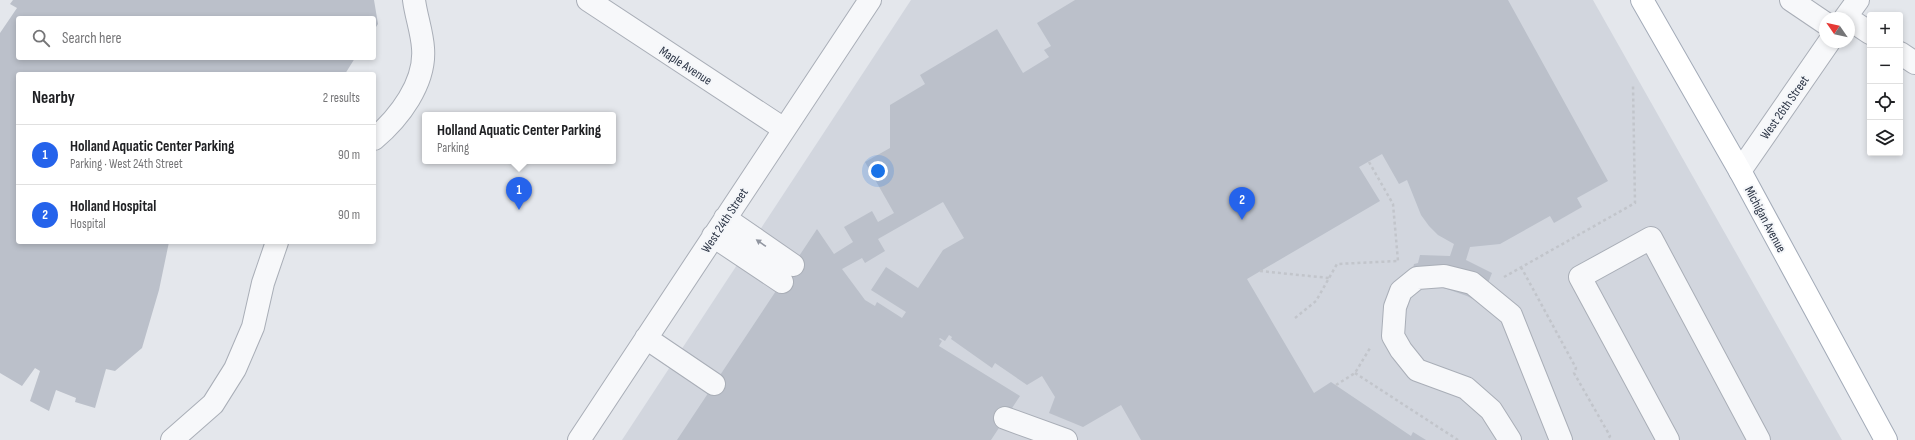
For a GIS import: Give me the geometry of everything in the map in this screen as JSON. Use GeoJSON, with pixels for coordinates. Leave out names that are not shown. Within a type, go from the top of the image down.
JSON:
{"type":"FeatureCollection","features":[{"type":"Feature","properties":{"kind":"main road","name":"Michigan Avenue"},"geometry":{"type":"LineString","coordinates":[[1642,0],[1740,172],[1886,440]]}},
{"type":"Feature","properties":{"kind":"street"},"geometry":{"type":"LineString","coordinates":[[376,137],[402,107],[420,75],[423,61],[423,47],[414,0]]}},
{"type":"Feature","properties":{"kind":"street","name":"Maple Avenue"},"geometry":{"type":"LineString","coordinates":[[588,0],[784,129]]}},
{"type":"Feature","properties":{"kind":"street","name":"West 24th Street"},"geometry":{"type":"LineString","coordinates":[[579,440],[870,0]]}},
{"type":"Feature","properties":{"kind":"street"},"geometry":{"type":"LineString","coordinates":[[1791,0],[1819,19]]}},
{"type":"Feature","properties":{"kind":"street"},"geometry":{"type":"LineString","coordinates":[[1855,19],[1867,30]]}},
{"type":"Feature","properties":{"kind":"street","name":"West 26th Street"},"geometry":{"type":"LineString","coordinates":[[1740,172],[1825,48]]}},
{"type":"Feature","properties":{"kind":"street"},"geometry":{"type":"LineString","coordinates":[[1903,55],[1915,63]]}},
{"type":"Feature","properties":{"kind":"street"},"geometry":{"type":"LineString","coordinates":[[719,227],[788,274]]}},
{"type":"Feature","properties":{"kind":"street"},"geometry":{"type":"LineString","coordinates":[[1668,440],[1580,278],[1651,238],[1759,440]]}},
{"type":"Feature","properties":{"kind":"street"},"geometry":{"type":"LineString","coordinates":[[172,440],[213,404],[235,369],[253,328],[263,283],[276,244]]}},
{"type":"Feature","properties":{"kind":"street"},"geometry":{"type":"LineString","coordinates":[[1510,440],[1491,410],[1466,388],[1417,370],[1401,350],[1393,336],[1395,307],[1404,289],[1417,278],[1444,276],[1472,283],[1511,315],[1568,437]]}},
{"type":"Feature","properties":{"kind":"street"},"geometry":{"type":"LineString","coordinates":[[646,338],[714,384]]}},
{"type":"Feature","properties":{"kind":"street"},"geometry":{"type":"LineString","coordinates":[[1005,418],[1066,440]]}},
{"type":"Feature","properties":{"kind":"path"},"geometry":{"type":"LineString","coordinates":[[1480,289],[1635,203],[1633,85]]}},
{"type":"Feature","properties":{"kind":"path"},"geometry":{"type":"LineString","coordinates":[[1369,162],[1393,204],[1398,261],[1404,289]]}},
{"type":"Feature","properties":{"kind":"path"},"geometry":{"type":"LineString","coordinates":[[1295,318],[1316,300],[1337,264],[1398,261]]}},
{"type":"Feature","properties":{"kind":"path"},"geometry":{"type":"LineString","coordinates":[[1521,267],[1576,368],[1574,373],[1610,436],[1607,440]]}},
{"type":"Feature","properties":{"kind":"path"},"geometry":{"type":"LineString","coordinates":[[1260,271],[1329,278]]}},
{"type":"Feature","properties":{"kind":"path"},"geometry":{"type":"LineString","coordinates":[[1336,385],[1356,373],[1458,440]]}},
{"type":"Feature","properties":{"kind":"shaded area"},"geometry":{"type":"Polygon","coordinates":[[[911,0],[1593,0],[1842,440],[622,440],[911,0]]]}},
{"type":"Feature","properties":{"kind":"building"},"geometry":{"type":"Polygon","coordinates":[[[13,0],[374,0],[378,24],[376,27],[376,16],[16,16],[16,60],[354,60],[346,72],[16,72],[16,244],[169,244],[159,290],[142,348],[115,371],[106,369],[95,408],[75,402],[76,398],[56,390],[49,411],[30,401],[40,371],[35,368],[22,386],[0,373],[0,33],[17,8],[10,4],[13,0]]]}},
{"type":"Feature","properties":{"kind":"building"},"geometry":{"type":"Polygon","coordinates":[[[1075,0],[1508,0],[1608,181],[1577,198],[1582,207],[1554,223],[1550,216],[1500,244],[1470,247],[1466,260],[1492,273],[1488,283],[1486,306],[1467,296],[1433,285],[1409,285],[1414,264],[1418,263],[1420,255],[1450,256],[1454,244],[1438,235],[1429,226],[1421,215],[1407,180],[1399,184],[1382,154],[1359,167],[1380,201],[1247,279],[1314,393],[1331,382],[1411,436],[1413,432],[1426,440],[1141,440],[1121,405],[1083,427],[1049,413],[1055,397],[1042,376],[1027,385],[995,363],[992,368],[951,339],[952,337],[949,335],[945,341],[940,338],[939,339],[942,341],[939,346],[1020,396],[991,440],[677,440],[817,229],[834,254],[853,242],[844,227],[872,211],[878,222],[894,213],[865,162],[890,148],[890,105],[925,84],[920,75],[997,29],[1023,73],[1049,57],[1044,50],[1051,46],[1037,23],[1075,0]],[[943,202],[878,239],[885,251],[865,263],[862,258],[842,269],[865,300],[875,306],[877,302],[902,318],[906,312],[871,290],[886,267],[918,288],[943,250],[964,238],[943,202]]]}},
{"type":"Feature","properties":{"kind":"place","name":"Holland Aquatic Center Parking"},"geometry":{"type":"Point","coordinates":[519,210]}},
{"type":"Feature","properties":{"kind":"place","name":"Holland Hospital"},"geometry":{"type":"Point","coordinates":[1242,220]}}]}
